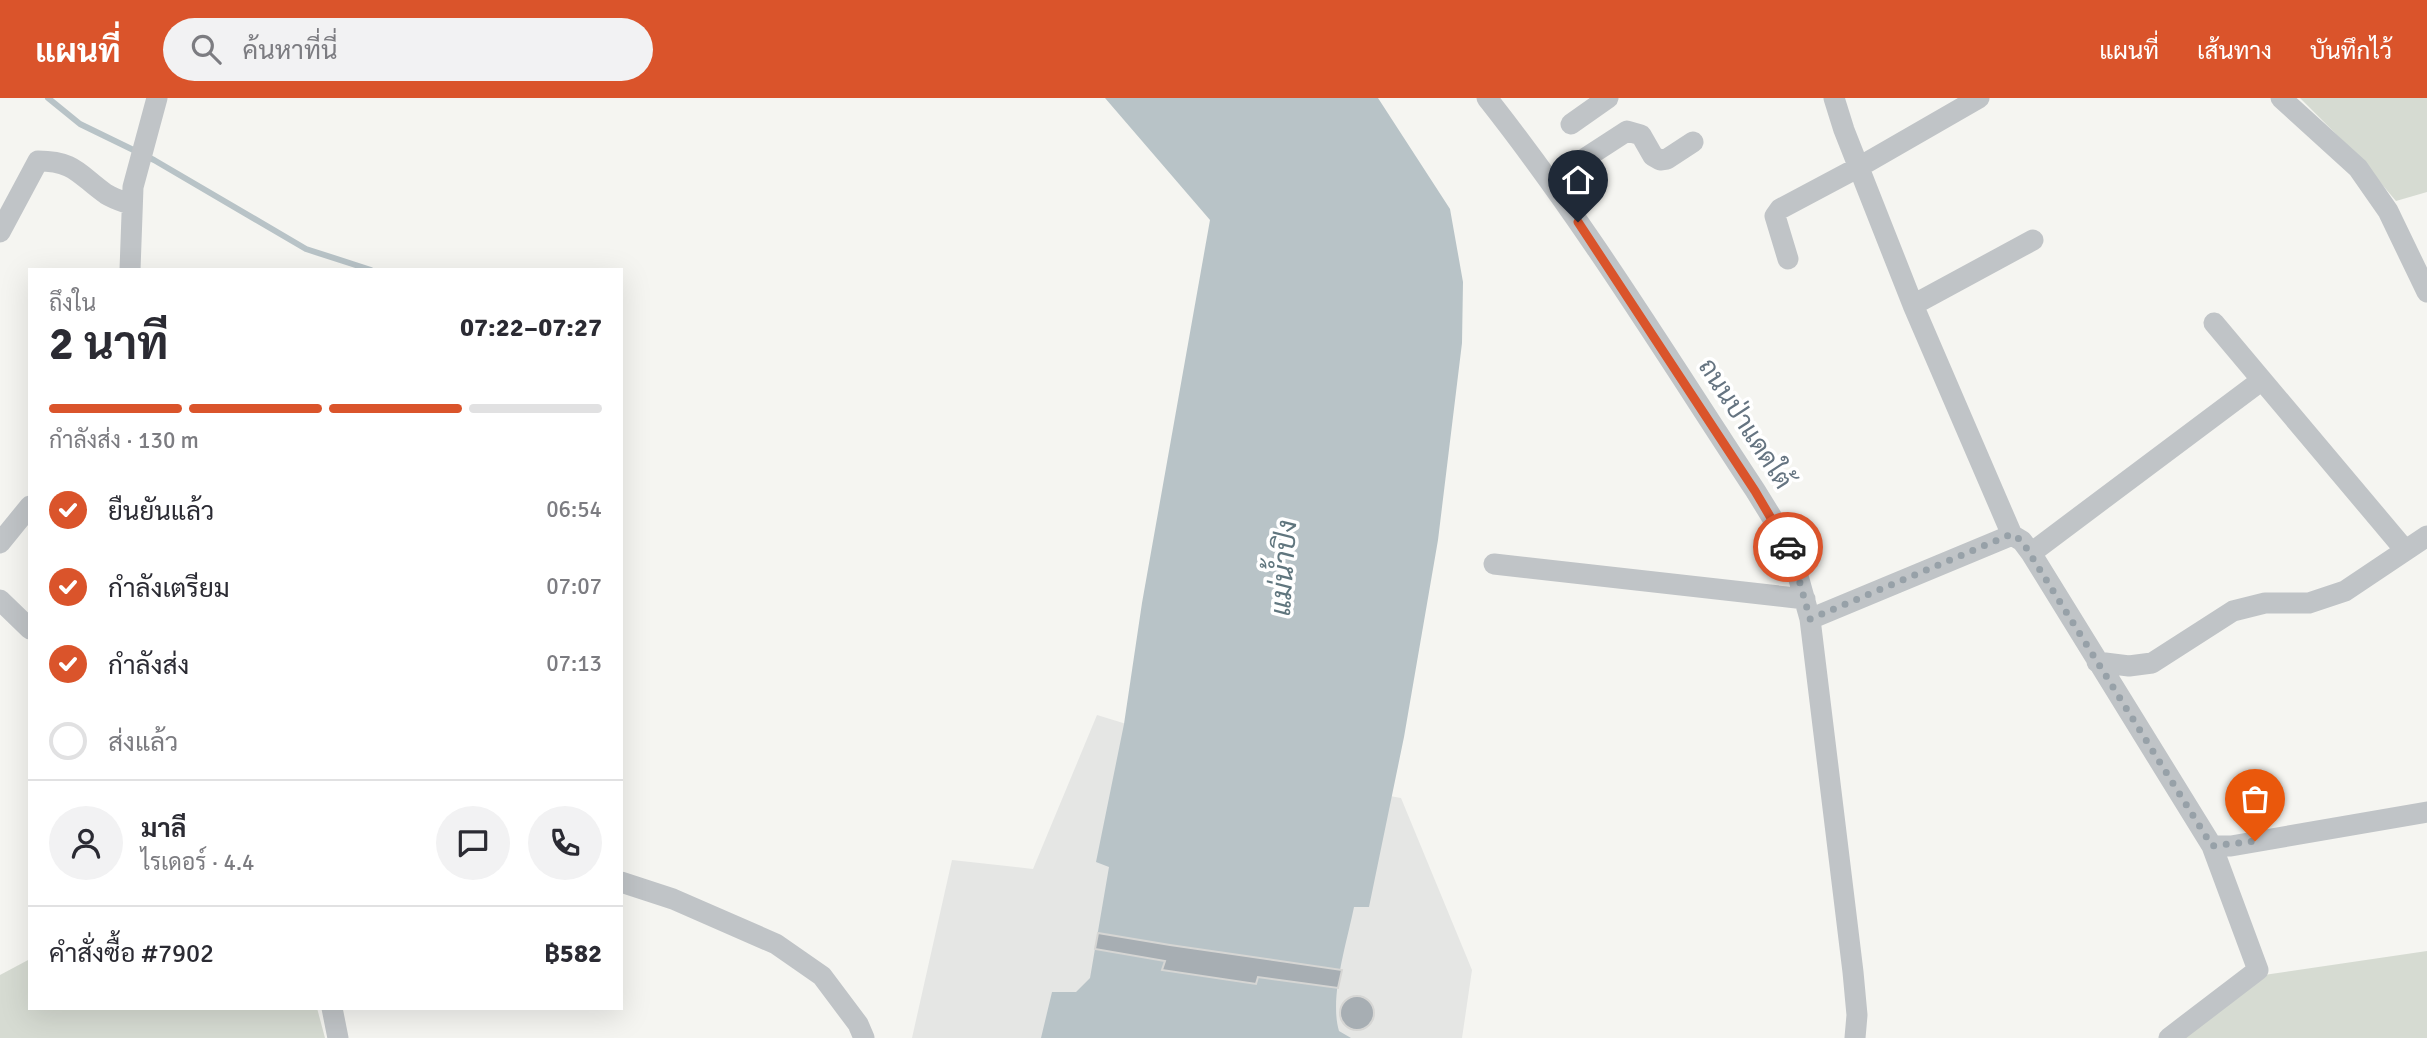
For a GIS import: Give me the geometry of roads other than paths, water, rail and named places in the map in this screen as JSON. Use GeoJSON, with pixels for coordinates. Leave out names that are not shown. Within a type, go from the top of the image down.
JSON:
{"type":"FeatureCollection","features":[{"type":"Feature","properties":{"kind":"street"},"geometry":{"type":"LineString","coordinates":[[130,268],[133,187],[157,98]]}},
{"type":"Feature","properties":{"kind":"street","name":"ถนนป่าแดดใต้"},"geometry":{"type":"LineString","coordinates":[[1488,98],[1550,181],[1776,524],[1793,558],[1808,609],[1853,972],[1857,1015],[1855,1038]]}},
{"type":"Feature","properties":{"kind":"street"},"geometry":{"type":"LineString","coordinates":[[1570,124],[1608,98]]}},
{"type":"Feature","properties":{"kind":"street"},"geometry":{"type":"LineString","coordinates":[[1834,98],[1913,305],[2012,534],[2022,541],[2031,553],[2212,846],[2258,970],[2169,1038]]}},
{"type":"Feature","properties":{"kind":"street"},"geometry":{"type":"LineString","coordinates":[[1788,259],[1777,225],[1776,216],[1780,209],[1979,98]]}},
{"type":"Feature","properties":{"kind":"street"},"geometry":{"type":"LineString","coordinates":[[2281,98],[2358,168],[2388,211],[2427,292]]}},
{"type":"Feature","properties":{"kind":"street"},"geometry":{"type":"LineString","coordinates":[[1550,181],[1627,131],[1641,135],[1653,156],[1660,160],[1667,159],[1693,142]]}},
{"type":"Feature","properties":{"kind":"street"},"geometry":{"type":"LineString","coordinates":[[0,232],[38,161],[51,161],[74,167],[108,196],[132,205]]}},
{"type":"Feature","properties":{"kind":"street"},"geometry":{"type":"LineString","coordinates":[[1913,305],[2033,240]]}},
{"type":"Feature","properties":{"kind":"street"},"geometry":{"type":"LineString","coordinates":[[2214,323],[2405,550]]}},
{"type":"Feature","properties":{"kind":"street"},"geometry":{"type":"LineString","coordinates":[[2031,553],[2262,380]]}},
{"type":"Feature","properties":{"kind":"street"},"geometry":{"type":"LineString","coordinates":[[0,543],[28,508]]}},
{"type":"Feature","properties":{"kind":"street"},"geometry":{"type":"LineString","coordinates":[[1494,564],[1808,609],[2012,534]]}},
{"type":"Feature","properties":{"kind":"street"},"geometry":{"type":"LineString","coordinates":[[2097,662],[2129,666],[2152,663],[2233,611],[2264,603],[2309,603],[2345,591],[2427,536]]}},
{"type":"Feature","properties":{"kind":"street"},"geometry":{"type":"LineString","coordinates":[[0,600],[28,627]]}},
{"type":"Feature","properties":{"kind":"street"},"geometry":{"type":"LineString","coordinates":[[2212,846],[2231,846],[2427,812]]}},
{"type":"Feature","properties":{"kind":"street"},"geometry":{"type":"LineString","coordinates":[[623,883],[673,899],[776,944],[822,976],[858,1024],[864,1038]]}},
{"type":"Feature","properties":{"kind":"street"},"geometry":{"type":"LineString","coordinates":[[332,1010],[338,1038]]}},
{"type":"Feature","properties":{"kind":"water","name":"แม่น้ำปิง"},"geometry":{"type":"Polygon","coordinates":[[[1105,98],[1378,98],[1450,209],[1463,282],[1462,343],[1438,540],[1404,737],[1369,907],[1354,907],[1340,970],[1336,1018],[1339,1031],[1351,1038],[1041,1038],[1052,992],[1076,992],[1090,978],[1109,867],[1096,862],[1124,724],[1142,603],[1210,220],[1105,98]]]}},
{"type":"Feature","properties":{"kind":"waterway"},"geometry":{"type":"LineString","coordinates":[[48,98],[80,124],[154,160],[306,249],[365,268]]}}]}
